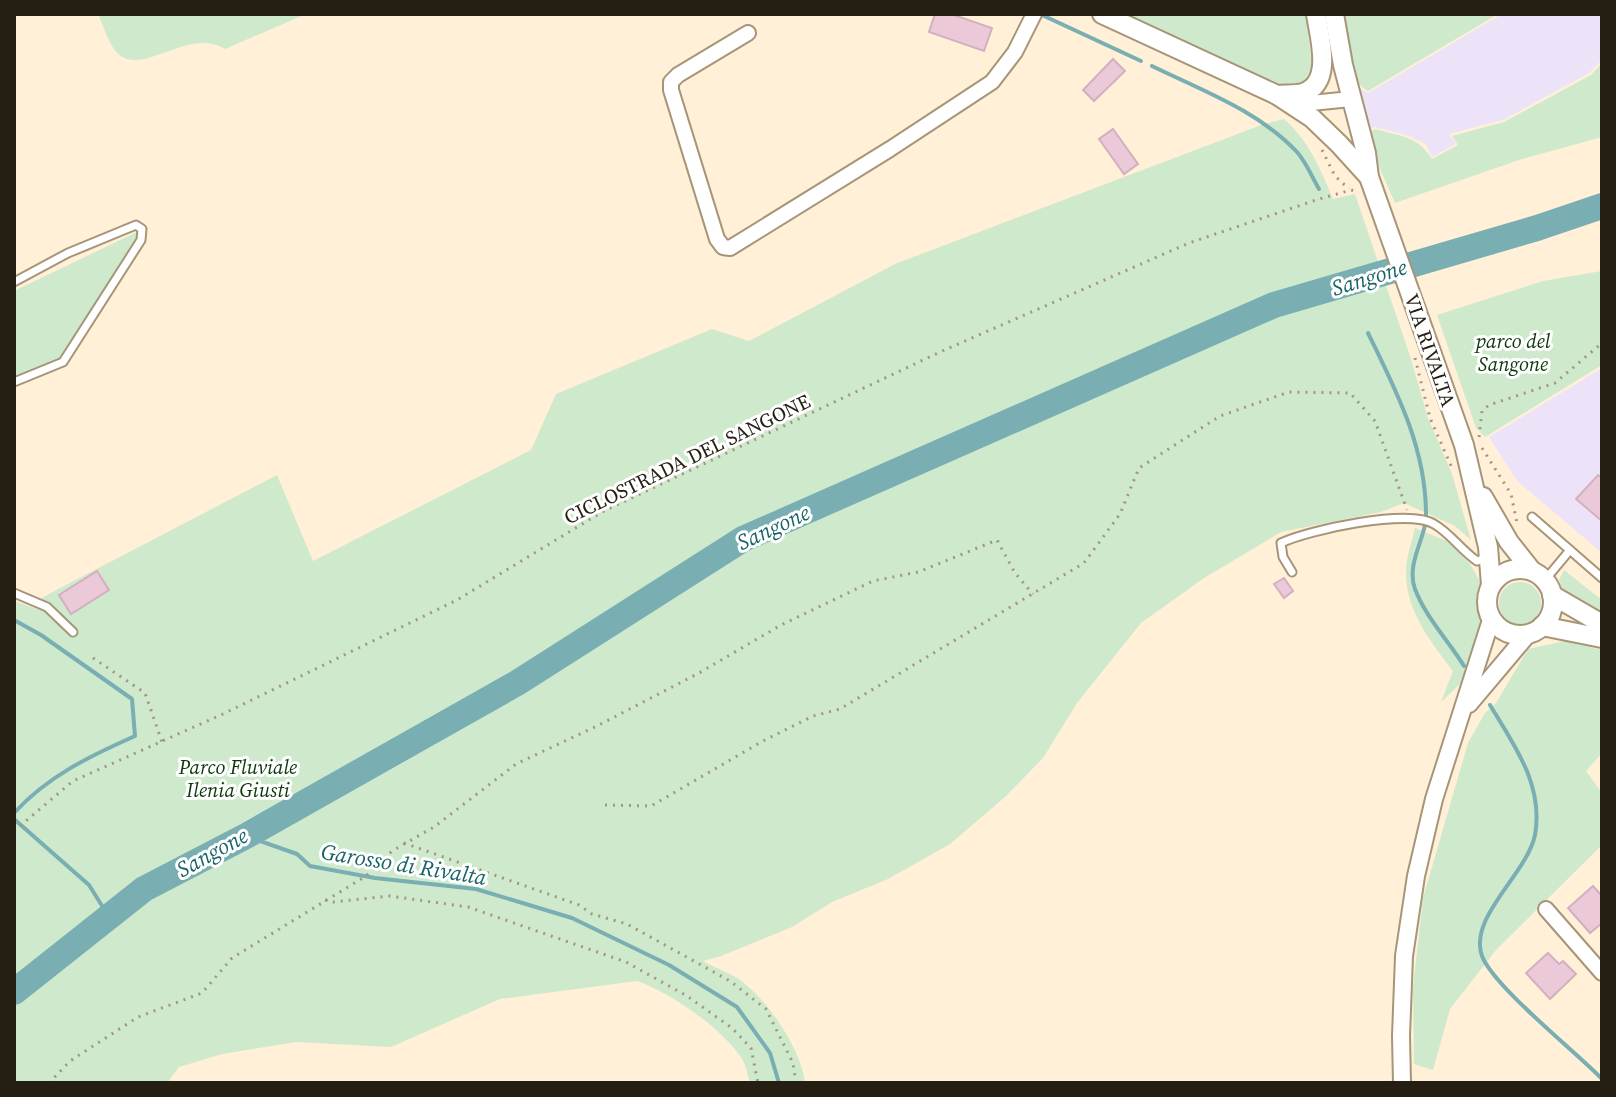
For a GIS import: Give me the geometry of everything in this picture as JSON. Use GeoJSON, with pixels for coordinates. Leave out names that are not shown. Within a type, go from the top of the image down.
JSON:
{"type":"FeatureCollection","features":[{"type":"Feature","properties":{"kind":"main road"},"geometry":{"type":"LineString","coordinates":[[1102,14],[1277,95],[1312,118],[1363,187]]}},
{"type":"Feature","properties":{"kind":"main road"},"geometry":{"type":"LineString","coordinates":[[1277,95],[1302,93],[1310,89],[1321,72],[1323,62],[1316,14]]}},
{"type":"Feature","properties":{"kind":"main road","name":"VIA RIVALTA"},"geometry":{"type":"LineString","coordinates":[[1334,14],[1351,99],[1366,153],[1363,187],[1420,347],[1473,479],[1509,542],[1543,582]]}},
{"type":"Feature","properties":{"kind":"main road","name":"VIA RIVALTA"},"geometry":{"type":"LineString","coordinates":[[1473,479],[1490,558],[1491,585],[1487,609],[1491,620]]}},
{"type":"Feature","properties":{"kind":"main road"},"geometry":{"type":"LineString","coordinates":[[1491,585],[1509,570],[1543,582],[1602,624]]}},
{"type":"Feature","properties":{"kind":"main road"},"geometry":{"type":"LineString","coordinates":[[1535,630],[1552,612],[1543,582]]}},
{"type":"Feature","properties":{"kind":"main road"},"geometry":{"type":"LineString","coordinates":[[1491,620],[1501,630],[1514,635],[1535,630],[1602,638]]}},
{"type":"Feature","properties":{"kind":"street"},"geometry":{"type":"LineString","coordinates":[[748,33],[671,82],[717,239],[723,247],[730,248],[992,82],[1015,52],[1034,14]]}},
{"type":"Feature","properties":{"kind":"street"},"geometry":{"type":"LineString","coordinates":[[1277,95],[1311,103],[1351,99]]}},
{"type":"Feature","properties":{"kind":"street"},"geometry":{"type":"LineString","coordinates":[[1402,1083],[1404,956],[1416,876],[1434,799],[1491,620]]}},
{"type":"Feature","properties":{"kind":"street"},"geometry":{"type":"LineString","coordinates":[[1465,708],[1535,630]]}},
{"type":"Feature","properties":{"kind":"street"},"geometry":{"type":"LineString","coordinates":[[1546,909],[1602,973]]}},
{"type":"Feature","properties":{"kind":"lane"},"geometry":{"type":"LineString","coordinates":[[14,282],[68,253],[122,230],[136,225],[142,229],[141,240],[63,362],[14,382]]}},
{"type":"Feature","properties":{"kind":"lane"},"geometry":{"type":"LineString","coordinates":[[1292,572],[1283,557],[1281,543],[1300,533],[1410,517],[1433,523],[1477,561],[1490,558]]}},
{"type":"Feature","properties":{"kind":"lane"},"geometry":{"type":"LineString","coordinates":[[1532,517],[1602,578]]}},
{"type":"Feature","properties":{"kind":"lane"},"geometry":{"type":"LineString","coordinates":[[1543,582],[1570,550]]}},
{"type":"Feature","properties":{"kind":"lane"},"geometry":{"type":"LineString","coordinates":[[14,593],[47,607],[73,632]]}},
{"type":"Feature","properties":{"kind":"path"},"geometry":{"type":"LineString","coordinates":[[1318,141],[1335,176],[1363,187]]}},
{"type":"Feature","properties":{"kind":"path","name":"CICLOSTRADA DEL SANGONE"},"geometry":{"type":"LineString","coordinates":[[15,831],[73,781],[162,742],[457,600],[602,512],[940,352],[1189,243],[1363,187]]}},
{"type":"Feature","properties":{"kind":"path"},"geometry":{"type":"LineString","coordinates":[[1509,542],[1520,536],[1515,509],[1511,494],[1478,442],[1482,411],[1489,405],[1555,383],[1602,343]]}},
{"type":"Feature","properties":{"kind":"path"},"geometry":{"type":"LineString","coordinates":[[1420,347],[1430,418],[1454,472]]}},
{"type":"Feature","properties":{"kind":"path"},"geometry":{"type":"LineString","coordinates":[[605,805],[651,806],[813,716],[840,709],[1084,563],[1120,514],[1139,468],[1220,416],[1289,392],[1350,393],[1375,421],[1410,517]]}},
{"type":"Feature","properties":{"kind":"path"},"geometry":{"type":"LineString","coordinates":[[49,1083],[70,1061],[138,1017],[202,993],[232,958],[366,876],[392,851],[434,827],[516,764],[610,720],[781,625],[873,581],[918,572],[997,540],[1015,573],[1033,594]]}},
{"type":"Feature","properties":{"kind":"path"},"geometry":{"type":"LineString","coordinates":[[93,658],[145,693],[162,742]]}},
{"type":"Feature","properties":{"kind":"path"},"geometry":{"type":"LineString","coordinates":[[404,843],[579,905],[592,914],[627,924],[730,981],[766,1009],[793,1063],[796,1083]]}},
{"type":"Feature","properties":{"kind":"path"},"geometry":{"type":"LineString","coordinates":[[325,900],[333,902],[390,896],[468,907],[626,962],[687,996],[732,1028],[751,1048],[758,1083]]}},
{"type":"Feature","properties":{"kind":"shaded area"},"geometry":{"type":"Polygon","coordinates":[[[1502,14],[1602,14],[1602,60],[1589,73],[1503,120],[1449,134],[1456,144],[1432,157],[1426,144],[1406,135],[1375,127],[1364,132],[1357,87],[1368,93],[1502,14]]]}},
{"type":"Feature","properties":{"kind":"shaded area"},"geometry":{"type":"Polygon","coordinates":[[[1602,368],[1602,553],[1517,481],[1489,437],[1602,368]]]}},
{"type":"Feature","properties":{"kind":"green space"},"geometry":{"type":"Polygon","coordinates":[[[98,14],[306,14],[225,49],[210,44],[195,44],[136,60],[124,58],[114,49],[98,14]]]}},
{"type":"Feature","properties":{"kind":"green space"},"geometry":{"type":"Polygon","coordinates":[[[1124,14],[1306,14],[1312,68],[1300,86],[1278,87],[1124,14]]]}},
{"type":"Feature","properties":{"kind":"green space"},"geometry":{"type":"Polygon","coordinates":[[[1342,14],[1498,14],[1368,91],[1360,85],[1350,67],[1342,14]]]}},
{"type":"Feature","properties":{"kind":"green space"},"geometry":{"type":"Polygon","coordinates":[[[1602,63],[1602,137],[1519,160],[1395,203],[1365,135],[1375,129],[1408,138],[1427,151],[1432,159],[1458,145],[1452,136],[1504,122],[1591,75],[1602,63]]]}},
{"type":"Feature","properties":{"kind":"green space","name":"Parco Fluviale Ilenia Giusti"},"geometry":{"type":"Polygon","coordinates":[[[1284,119],[1307,146],[1333,199],[1355,194],[1428,418],[1452,474],[1471,540],[1455,526],[1404,503],[1381,512],[1281,532],[1204,578],[1141,623],[1077,703],[1043,758],[1005,797],[950,844],[888,879],[832,902],[792,927],[703,961],[737,978],[770,1010],[797,1054],[805,1083],[750,1083],[742,1059],[722,1035],[680,1003],[637,981],[500,999],[391,1047],[296,1042],[222,1054],[179,1067],[167,1083],[14,1083],[14,601],[37,609],[43,597],[277,475],[313,561],[531,450],[556,394],[712,329],[749,341],[895,264],[1284,119]]]}},
{"type":"Feature","properties":{"kind":"green space"},"geometry":{"type":"Polygon","coordinates":[[[139,231],[142,233],[64,360],[14,381],[14,291],[139,231]]]}},
{"type":"Feature","properties":{"kind":"green space","name":"parco del Sangone"},"geometry":{"type":"Polygon","coordinates":[[[1602,271],[1602,365],[1485,437],[1476,428],[1437,315],[1543,281],[1602,271]]]}},
{"type":"Feature","properties":{"kind":"green space"},"geometry":{"type":"Polygon","coordinates":[[[1415,528],[1449,542],[1470,564],[1482,585],[1482,635],[1464,680],[1441,702],[1453,671],[1421,625],[1410,599],[1406,571],[1415,528]]]}},
{"type":"Feature","properties":{"kind":"green space"},"geometry":{"type":"Polygon","coordinates":[[[1564,570],[1602,600],[1602,617],[1564,593],[1559,580],[1564,570]]]}},
{"type":"Feature","properties":{"kind":"green space"},"geometry":{"type":"Polygon","coordinates":[[[1520,582],[1535,588],[1541,603],[1535,618],[1520,624],[1505,618],[1499,603],[1505,588],[1520,582]]]}},
{"type":"Feature","properties":{"kind":"green space"},"geometry":{"type":"Polygon","coordinates":[[[1565,641],[1602,650],[1602,753],[1586,771],[1602,793],[1602,845],[1496,950],[1450,1009],[1433,1070],[1414,1064],[1413,988],[1423,898],[1468,743],[1528,649],[1565,641]]]}},
{"type":"Feature","properties":{"kind":"building"},"geometry":{"type":"Polygon","coordinates":[[[935,14],[951,14],[992,28],[984,51],[929,32],[935,14]]]}},
{"type":"Feature","properties":{"kind":"building"},"geometry":{"type":"Polygon","coordinates":[[[1113,59],[1125,71],[1094,101],[1083,90],[1113,59]]]}},
{"type":"Feature","properties":{"kind":"building"},"geometry":{"type":"Polygon","coordinates":[[[1113,129],[1138,164],[1124,174],[1099,139],[1113,129]]]}},
{"type":"Feature","properties":{"kind":"building"},"geometry":{"type":"Polygon","coordinates":[[[1598,475],[1602,478],[1602,521],[1576,499],[1598,475]]]}},
{"type":"Feature","properties":{"kind":"building"},"geometry":{"type":"Polygon","coordinates":[[[97,571],[109,590],[71,614],[59,595],[97,571]]]}},
{"type":"Feature","properties":{"kind":"building"},"geometry":{"type":"Polygon","coordinates":[[[1284,578],[1293,591],[1284,598],[1274,584],[1284,578]]]}},
{"type":"Feature","properties":{"kind":"building"},"geometry":{"type":"Polygon","coordinates":[[[1593,886],[1602,896],[1602,923],[1590,933],[1568,908],[1593,886]]]}},
{"type":"Feature","properties":{"kind":"building"},"geometry":{"type":"Polygon","coordinates":[[[1548,953],[1559,964],[1563,961],[1576,974],[1550,999],[1526,973],[1548,953]]]}},
{"type":"Feature","properties":{"kind":"waterway"},"geometry":{"type":"LineString","coordinates":[[1042,15],[1141,61]]}},
{"type":"Feature","properties":{"kind":"waterway"},"geometry":{"type":"LineString","coordinates":[[1152,66],[1229,103],[1265,125],[1297,152],[1319,189]]}},
{"type":"Feature","properties":{"kind":"waterway","name":"Sangone"},"geometry":{"type":"LineString","coordinates":[[14,992],[144,889],[246,836],[517,683],[743,539],[1274,305],[1602,206]]}},
{"type":"Feature","properties":{"kind":"waterway"},"geometry":{"type":"LineString","coordinates":[[1368,333],[1408,422],[1421,469],[1426,518],[1414,561],[1415,589],[1431,619],[1464,666]]}},
{"type":"Feature","properties":{"kind":"waterway"},"geometry":{"type":"LineString","coordinates":[[14,620],[41,635],[132,699],[135,736],[86,759],[55,778],[14,813]]}},
{"type":"Feature","properties":{"kind":"waterway"},"geometry":{"type":"LineString","coordinates":[[1490,705],[1525,766],[1537,817],[1530,850],[1483,926],[1480,941],[1482,956],[1489,969],[1518,1001],[1602,1079]]}},
{"type":"Feature","properties":{"kind":"waterway"},"geometry":{"type":"LineString","coordinates":[[14,819],[89,885],[109,917]]}},
{"type":"Feature","properties":{"kind":"waterway","name":"Garosso di Rivalta"},"geometry":{"type":"LineString","coordinates":[[246,836],[297,854],[310,866],[375,878],[476,889],[572,918],[669,965],[737,1007],[770,1053],[779,1083]]}}]}
